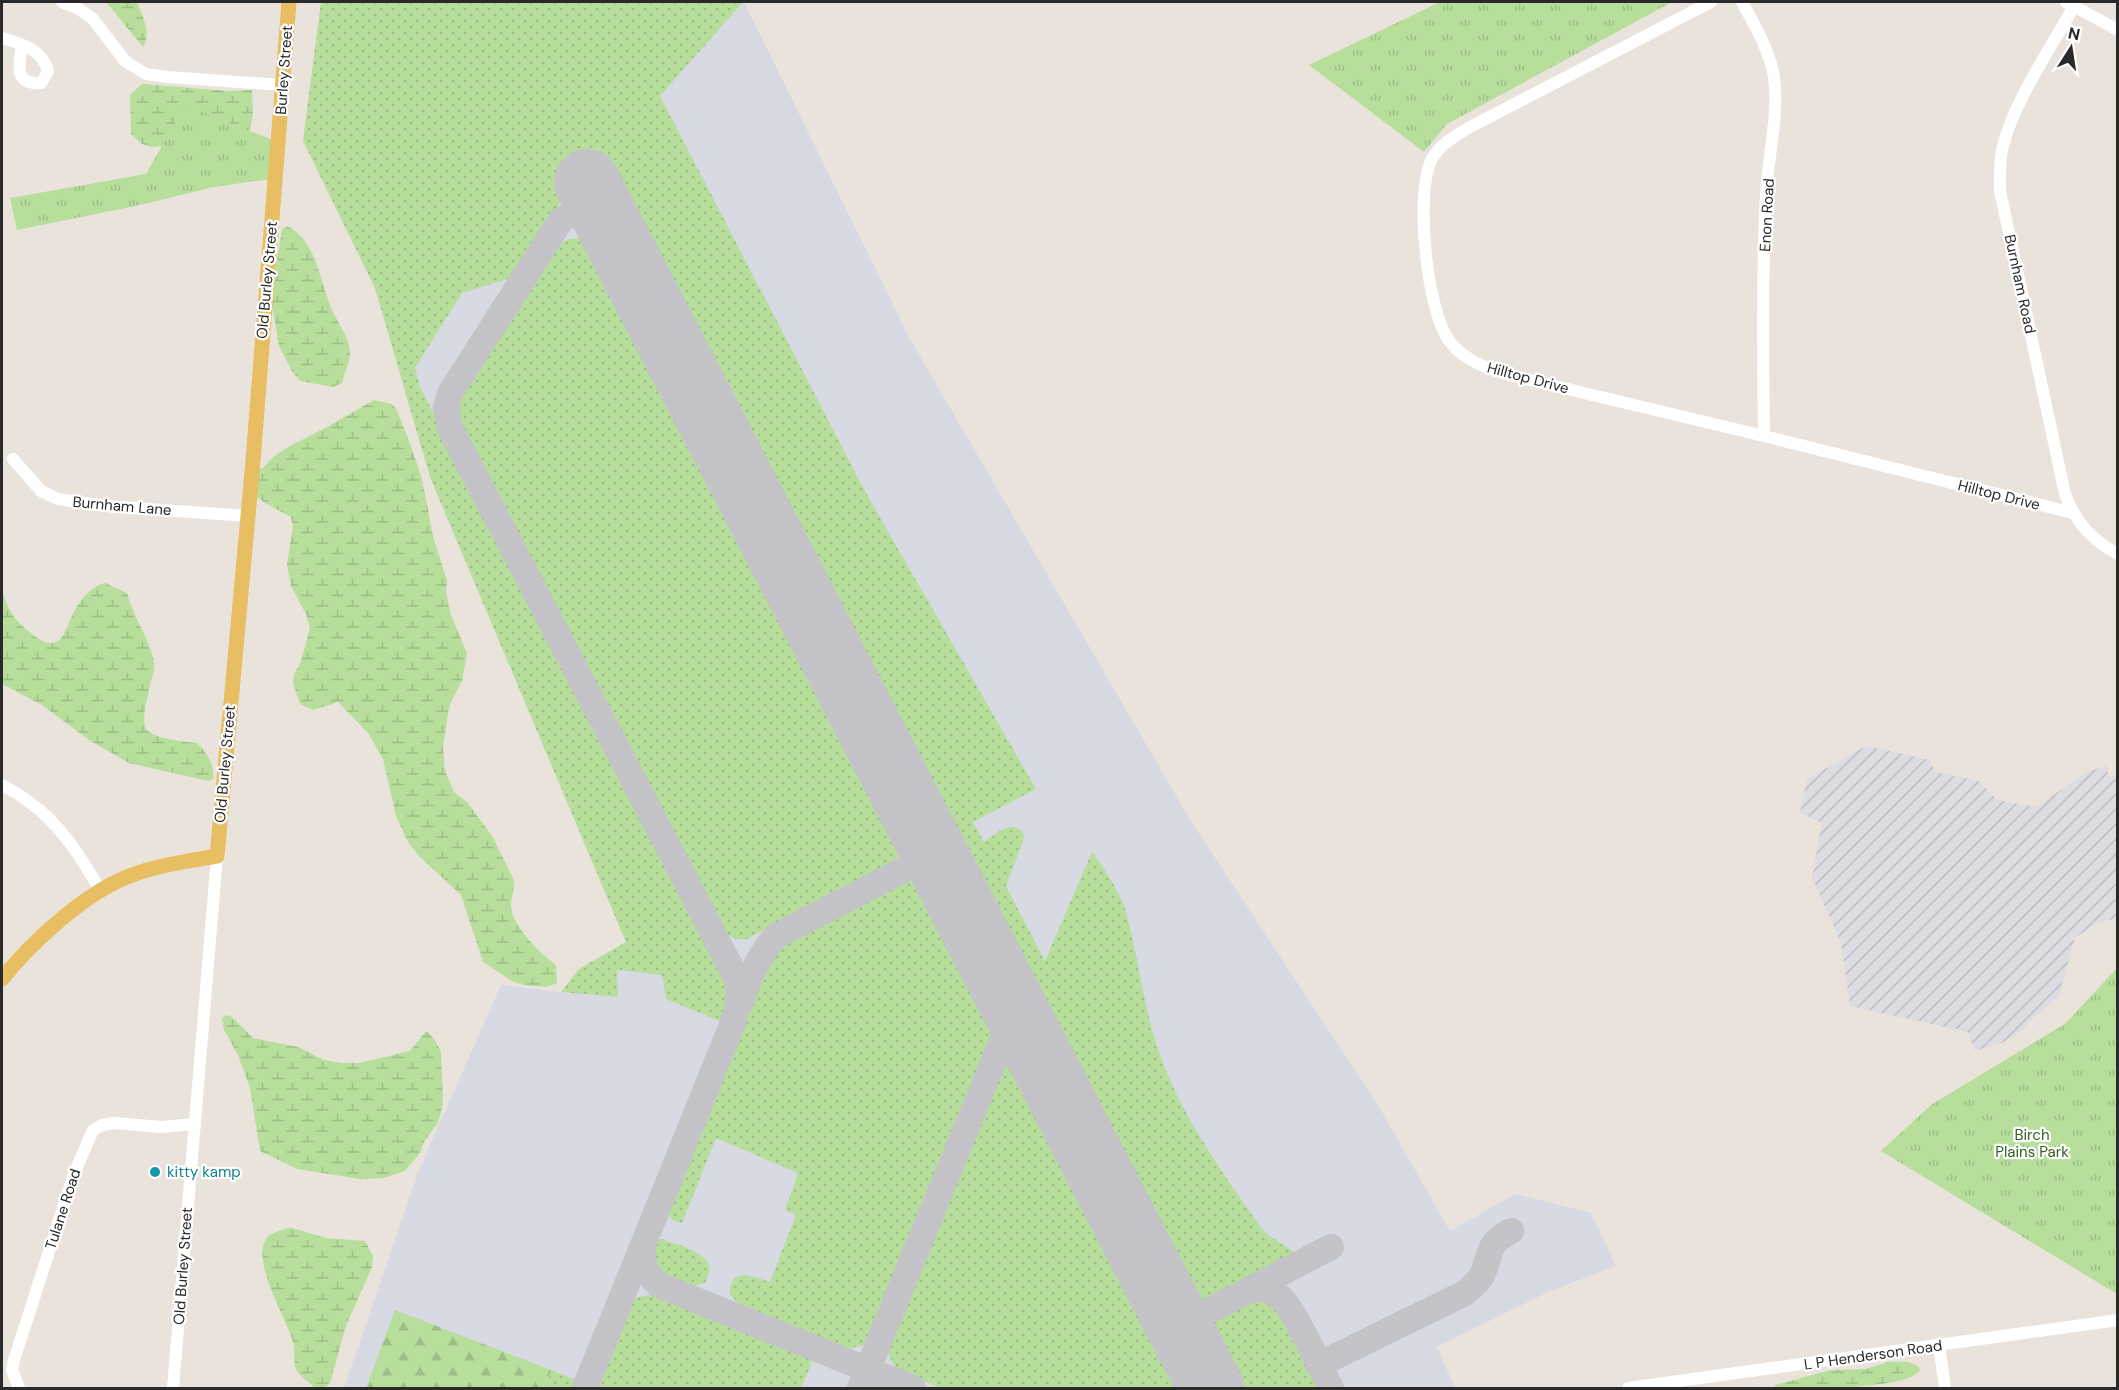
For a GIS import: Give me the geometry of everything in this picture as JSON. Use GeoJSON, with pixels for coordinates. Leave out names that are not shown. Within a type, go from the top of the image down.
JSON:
{"type":"FeatureCollection","features":[{"type":"Feature","properties":{"kind":"main road","name":"Burley Street"},"geometry":{"type":"LineString","coordinates":[[278,139],[289,2]]}},
{"type":"Feature","properties":{"kind":"main road","name":"Old Burley Street"},"geometry":{"type":"LineString","coordinates":[[217,856],[248,516],[278,139]]}},
{"type":"Feature","properties":{"kind":"main road"},"geometry":{"type":"LineString","coordinates":[[2,979],[18,960],[66,915],[118,881],[156,867],[217,856]]}},
{"type":"Feature","properties":{"kind":"street"},"geometry":{"type":"LineString","coordinates":[[62,2],[79,9],[93,19],[125,61],[146,74],[282,85]]}},
{"type":"Feature","properties":{"kind":"street","name":"Hilltop Drive"},"geometry":{"type":"LineString","coordinates":[[1711,2],[1470,127],[1442,146],[1432,159],[1426,177],[1423,203],[1428,275],[1444,334],[1460,352],[1486,368],[2073,513]]}},
{"type":"Feature","properties":{"kind":"street","name":"Enon Road"},"geometry":{"type":"LineString","coordinates":[[1742,2],[1768,57],[1776,97],[1766,193],[1762,298],[1764,436]]}},
{"type":"Feature","properties":{"kind":"street"},"geometry":{"type":"LineString","coordinates":[[2070,4],[2118,30]]}},
{"type":"Feature","properties":{"kind":"street","name":"Burnham Road"},"geometry":{"type":"LineString","coordinates":[[2070,4],[2014,112],[2002,147],[1999,166],[2000,191],[2065,494],[2080,525],[2099,542],[2118,554]]}},
{"type":"Feature","properties":{"kind":"street"},"geometry":{"type":"LineString","coordinates":[[2,38],[22,45]]}},
{"type":"Feature","properties":{"kind":"street","name":"Burnham Lane"},"geometry":{"type":"LineString","coordinates":[[13,459],[41,491],[58,499],[105,506],[248,516]]}},
{"type":"Feature","properties":{"kind":"street"},"geometry":{"type":"LineString","coordinates":[[2,785],[30,802],[46,816],[86,865],[101,892]]}},
{"type":"Feature","properties":{"kind":"street","name":"Old Burley Street"},"geometry":{"type":"LineString","coordinates":[[173,1389],[217,856]]}},
{"type":"Feature","properties":{"kind":"street","name":"Tulane Road"},"geometry":{"type":"LineString","coordinates":[[19,1389],[12,1370],[14,1360],[74,1174],[93,1130],[102,1125],[114,1123],[161,1127],[195,1124]]}},
{"type":"Feature","properties":{"kind":"street","name":"L P Henderson Road"},"geometry":{"type":"LineString","coordinates":[[1628,1389],[2118,1320]]}},
{"type":"Feature","properties":{"kind":"street"},"geometry":{"type":"LineString","coordinates":[[1939,1345],[1945,1389]]}},
{"type":"Feature","properties":{"kind":"shaded area"},"geometry":{"type":"Polygon","coordinates":[[[321,2],[744,2],[910,339],[1192,823],[1378,1105],[1450,1231],[1516,1194],[1591,1213],[1616,1266],[1550,1291],[1437,1347],[1455,1388],[344,1388],[419,1170],[501,985],[561,992],[579,969],[626,942],[430,477],[375,288],[303,141],[321,2]]]}},
{"type":"Feature","properties":{"kind":"shaded area"},"geometry":{"type":"Polygon","coordinates":[[[1866,746],[1930,760],[1935,772],[1979,781],[1997,800],[2037,807],[2083,774],[2107,765],[2108,776],[2117,776],[2117,918],[2097,923],[2075,938],[2058,998],[2021,1031],[2004,1042],[1975,1051],[1968,1032],[1850,1006],[1841,943],[1812,877],[1822,823],[1800,813],[1807,779],[1866,746]]]}},
{"type":"Feature","properties":{"kind":"green space"},"geometry":{"type":"Polygon","coordinates":[[[106,2],[137,2],[147,36],[143,47],[106,2]]]}},
{"type":"Feature","properties":{"kind":"green space"},"geometry":{"type":"Polygon","coordinates":[[[321,2],[743,2],[660,96],[867,495],[1036,789],[973,822],[984,842],[1005,828],[1011,827],[1021,830],[1025,836],[1006,886],[1045,961],[1092,852],[1110,878],[1124,905],[1156,1041],[1181,1104],[1205,1146],[1259,1225],[1267,1234],[1297,1254],[1211,1300],[1198,1298],[1184,1288],[605,171],[566,194],[514,277],[462,293],[415,368],[420,387],[731,986],[730,999],[722,1022],[666,999],[662,975],[617,970],[618,997],[561,992],[579,969],[626,942],[430,477],[375,288],[303,141],[321,2]]]}},
{"type":"Feature","properties":{"kind":"green space"},"geometry":{"type":"Polygon","coordinates":[[[1440,2],[1672,2],[1447,124],[1424,152],[1309,65],[1440,2]]]}},
{"type":"Feature","properties":{"kind":"green space"},"geometry":{"type":"Polygon","coordinates":[[[142,84],[228,91],[252,90],[253,113],[249,137],[152,147],[142,144],[131,134],[130,95],[142,84]]]}},
{"type":"Feature","properties":{"kind":"green space"},"geometry":{"type":"Polygon","coordinates":[[[185,105],[275,141],[271,179],[214,187],[140,205],[17,230],[10,198],[146,174],[185,105]]]}},
{"type":"Feature","properties":{"kind":"green space"},"geometry":{"type":"Polygon","coordinates":[[[287,226],[297,233],[312,253],[329,303],[348,342],[350,355],[342,383],[333,387],[300,381],[279,346],[271,299],[282,229],[287,226]]]}},
{"type":"Feature","properties":{"kind":"green space"},"geometry":{"type":"Polygon","coordinates":[[[580,238],[594,245],[903,840],[898,857],[889,865],[747,939],[736,939],[722,932],[455,417],[456,401],[556,244],[580,238]]]}},
{"type":"Feature","properties":{"kind":"green space"},"geometry":{"type":"Polygon","coordinates":[[[374,400],[391,404],[396,408],[411,446],[422,479],[433,536],[447,581],[446,592],[451,615],[467,653],[462,681],[448,713],[443,748],[445,771],[454,792],[468,803],[492,836],[513,878],[511,906],[516,923],[535,947],[556,965],[557,983],[546,987],[523,985],[512,981],[483,962],[461,895],[419,856],[408,842],[396,816],[383,759],[369,734],[338,702],[313,710],[300,704],[293,683],[310,628],[306,614],[291,586],[287,565],[293,526],[291,517],[258,498],[243,481],[251,472],[263,468],[272,458],[288,447],[374,400]]]}},
{"type":"Feature","properties":{"kind":"green space"},"geometry":{"type":"Polygon","coordinates":[[[105,583],[127,593],[152,653],[154,668],[145,711],[145,726],[160,737],[197,743],[210,759],[213,779],[209,781],[129,763],[89,740],[42,705],[2,684],[2,589],[6,603],[16,620],[42,641],[50,643],[61,638],[84,597],[105,583]]]}},
{"type":"Feature","properties":{"kind":"green space"},"geometry":{"type":"Polygon","coordinates":[[[910,881],[927,889],[995,1019],[996,1028],[871,1338],[863,1345],[846,1349],[741,1307],[730,1294],[731,1285],[738,1276],[750,1276],[770,1282],[796,1215],[785,1210],[798,1173],[716,1138],[682,1223],[672,1220],[667,1210],[761,978],[772,958],[792,939],[910,881]]]}},
{"type":"Feature","properties":{"kind":"green space","name":"Birch Plains Park"},"geometry":{"type":"Polygon","coordinates":[[[2117,968],[2117,1294],[1881,1151],[1931,1105],[2066,1023],[2117,968]]]}},
{"type":"Feature","properties":{"kind":"green space"},"geometry":{"type":"Polygon","coordinates":[[[226,1015],[232,1017],[253,1038],[298,1047],[324,1060],[342,1063],[359,1063],[410,1051],[426,1031],[435,1041],[441,1053],[443,1100],[438,1123],[424,1142],[420,1153],[405,1171],[383,1178],[360,1179],[297,1169],[260,1151],[250,1088],[238,1055],[224,1030],[222,1018],[226,1015]]]}},
{"type":"Feature","properties":{"kind":"green space"},"geometry":{"type":"Polygon","coordinates":[[[1011,1060],[1017,1064],[1185,1388],[941,1388],[896,1369],[887,1352],[888,1340],[1000,1065],[1004,1061],[1011,1060]]]}},
{"type":"Feature","properties":{"kind":"green space"},"geometry":{"type":"Polygon","coordinates":[[[287,1228],[326,1238],[365,1241],[373,1256],[372,1267],[346,1326],[330,1383],[322,1388],[315,1388],[296,1369],[294,1345],[272,1292],[263,1263],[266,1239],[287,1228]]]}},
{"type":"Feature","properties":{"kind":"green space"},"geometry":{"type":"Polygon","coordinates":[[[662,1239],[698,1253],[704,1258],[710,1270],[705,1283],[685,1285],[665,1277],[657,1270],[652,1261],[651,1252],[656,1241],[662,1239]]]}},
{"type":"Feature","properties":{"kind":"green space"},"geometry":{"type":"Polygon","coordinates":[[[650,1295],[809,1359],[812,1362],[801,1388],[595,1388],[630,1302],[638,1297],[650,1295]]]}},
{"type":"Feature","properties":{"kind":"green space"},"geometry":{"type":"Polygon","coordinates":[[[1266,1302],[1283,1314],[1321,1388],[1236,1388],[1212,1343],[1212,1327],[1215,1319],[1243,1303],[1266,1302]]]}},
{"type":"Feature","properties":{"kind":"green space"},"geometry":{"type":"Polygon","coordinates":[[[395,1310],[551,1370],[545,1388],[366,1388],[395,1310]]]}},
{"type":"Feature","properties":{"kind":"green space"},"geometry":{"type":"Polygon","coordinates":[[[1888,1362],[1910,1363],[1920,1369],[1913,1376],[1878,1385],[1775,1388],[1775,1385],[1831,1370],[1866,1369],[1888,1362]]]}},
{"type":"Feature","properties":{"kind":"green space"},"geometry":{"type":"Polygon","coordinates":[[[551,1370],[576,1380],[573,1388],[545,1388],[551,1370]]]}},
{"type":"Feature","properties":{"kind":"taxiway"},"geometry":{"type":"LineString","coordinates":[[585,1388],[734,1020],[739,1000],[738,981],[450,428],[446,408],[450,393],[561,220],[579,209],[605,219]]}},
{"type":"Feature","properties":{"kind":"taxiway"},"geometry":{"type":"LineString","coordinates":[[740,1004],[754,968],[776,936],[934,854]]}},
{"type":"Feature","properties":{"kind":"taxiway"},"geometry":{"type":"LineString","coordinates":[[860,1388],[1015,1009]]}},
{"type":"Feature","properties":{"kind":"taxiway"},"geometry":{"type":"LineString","coordinates":[[1318,1365],[1465,1293],[1481,1277],[1494,1243],[1511,1231]]}},
{"type":"Feature","properties":{"kind":"taxiway"},"geometry":{"type":"LineString","coordinates":[[1170,1309],[1186,1317],[1199,1316],[1331,1247]]}},
{"type":"Feature","properties":{"kind":"taxiway"},"geometry":{"type":"LineString","coordinates":[[642,1249],[645,1271],[659,1285],[913,1388]]}},
{"type":"Feature","properties":{"kind":"taxiway"},"geometry":{"type":"LineString","coordinates":[[1249,1290],[1269,1291],[1286,1303],[1331,1388]]}},
{"type":"Feature","properties":{"kind":"taxiway"},"geometry":{"type":"LineString","coordinates":[[1188,1343],[1190,1328],[1199,1316]]}},
{"type":"Feature","properties":{"kind":"runway"},"geometry":{"type":"LineString","coordinates":[[587,182],[1211,1388]]}},
{"type":"Feature","properties":{"kind":"place","name":"kitty kamp"},"geometry":{"type":"Point","coordinates":[155,1172]}}]}
